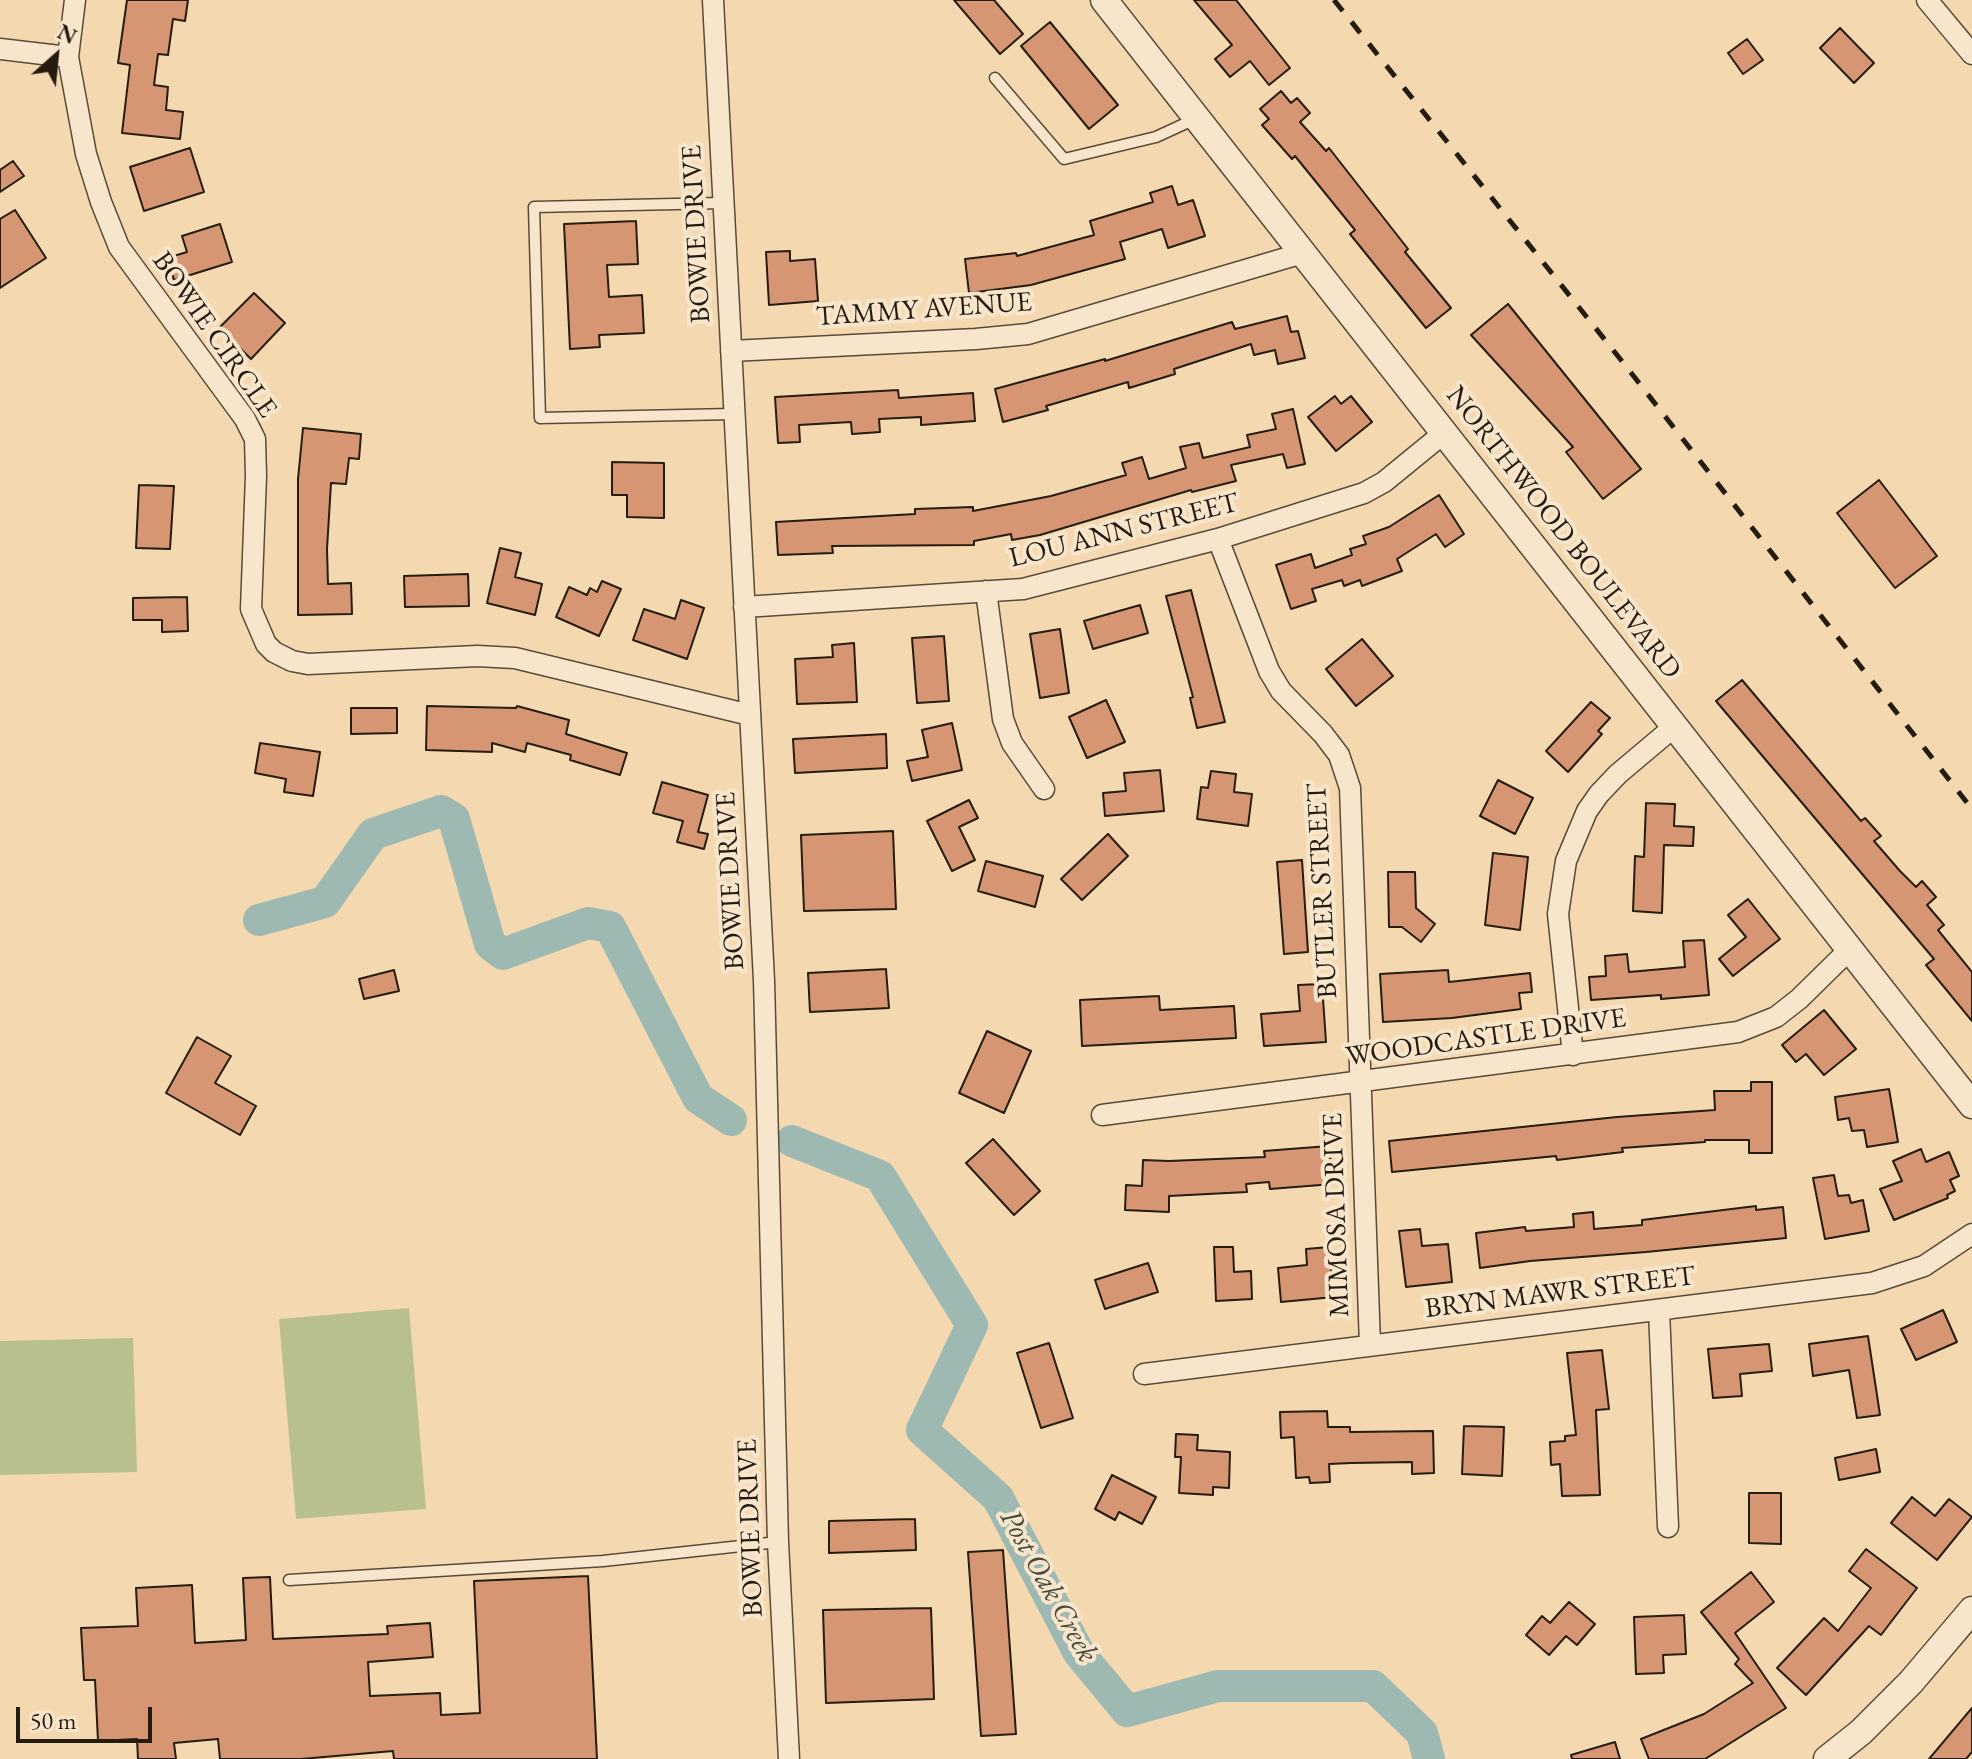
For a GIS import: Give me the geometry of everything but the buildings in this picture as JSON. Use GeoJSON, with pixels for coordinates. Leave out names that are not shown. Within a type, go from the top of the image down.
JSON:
{"type":"FeatureCollection","features":[{"type":"Feature","properties":{"kind":"street","name":"BOWIE CIRCLE"},"geometry":{"type":"LineString","coordinates":[[75,0],[68,57],[86,154],[119,247],[245,419],[255,439],[251,609],[266,644],[292,661],[308,664],[477,656],[515,658],[750,715]]}},
{"type":"Feature","properties":{"kind":"street","name":"BOWIE DRIVE"},"geometry":{"type":"LineString","coordinates":[[713,0],[764,980],[778,1542],[789,1759]]}},
{"type":"Feature","properties":{"kind":"street","name":"NORTHWOOD BOULEVARD"},"geometry":{"type":"LineString","coordinates":[[1104,0],[1972,1105]]}},
{"type":"Feature","properties":{"kind":"street"},"geometry":{"type":"LineString","coordinates":[[1927,0],[1972,54]]}},
{"type":"Feature","properties":{"kind":"street"},"geometry":{"type":"LineString","coordinates":[[0,49],[68,57]]}},
{"type":"Feature","properties":{"kind":"street","name":"TAMMY AVENUE"},"geometry":{"type":"LineString","coordinates":[[731,351],[1028,334],[1303,253]]}},
{"type":"Feature","properties":{"kind":"street","name":"LOU ANN STREET"},"geometry":{"type":"LineString","coordinates":[[744,607],[1023,589],[1218,539],[1364,493],[1384,482],[1444,433]]}},
{"type":"Feature","properties":{"kind":"street","name":"BUTLER STREET"},"geometry":{"type":"LineString","coordinates":[[1218,539],[1269,671],[1281,691],[1339,755],[1350,788],[1360,1083]]}},
{"type":"Feature","properties":{"kind":"street"},"geometry":{"type":"LineString","coordinates":[[986,591],[1003,719],[1012,743],[1044,789]]}},
{"type":"Feature","properties":{"kind":"street"},"geometry":{"type":"LineString","coordinates":[[1573,1055],[1558,914],[1566,861],[1587,811],[1599,794],[1675,726]]}},
{"type":"Feature","properties":{"kind":"street","name":"WOODCASTLE DRIVE"},"geometry":{"type":"LineString","coordinates":[[1102,1115],[1738,1032],[1776,1017],[1850,949]]}},
{"type":"Feature","properties":{"kind":"street","name":"MIMOSA DRIVE"},"geometry":{"type":"LineString","coordinates":[[1360,1083],[1370,1345]]}},
{"type":"Feature","properties":{"kind":"street","name":"BRYN MAWR STREET"},"geometry":{"type":"LineString","coordinates":[[1144,1374],[1872,1283],[1924,1266],[1972,1234]]}},
{"type":"Feature","properties":{"kind":"street"},"geometry":{"type":"LineString","coordinates":[[1659,1310],[1668,1527]]}},
{"type":"Feature","properties":{"kind":"street"},"geometry":{"type":"LineString","coordinates":[[1827,1759],[1861,1732],[1911,1682],[1972,1610]]}},
{"type":"Feature","properties":{"kind":"lane"},"geometry":{"type":"LineString","coordinates":[[995,78],[1064,159],[1156,137],[1197,118]]}},
{"type":"Feature","properties":{"kind":"lane"},"geometry":{"type":"LineString","coordinates":[[723,203],[534,207],[540,418],[733,414]]}},
{"type":"Feature","properties":{"kind":"lane"},"geometry":{"type":"LineString","coordinates":[[289,1580],[603,1561],[778,1542]]}},
{"type":"Feature","properties":{"kind":"green space"},"geometry":{"type":"Polygon","coordinates":[[[409,1308],[426,1509],[296,1519],[279,1319],[409,1308]]]}},
{"type":"Feature","properties":{"kind":"green space"},"geometry":{"type":"Polygon","coordinates":[[[133,1338],[137,1472],[0,1475],[0,1341],[133,1338]]]}},
{"type":"Feature","properties":{"kind":"waterway","name":"Post Oak Creek"},"geometry":{"type":"LineString","coordinates":[[259,920],[325,902],[373,834],[441,811],[454,819],[490,944],[503,954],[588,923],[610,927],[698,1098],[731,1120]]}},
{"type":"Feature","properties":{"kind":"waterway","name":"Post Oak Creek"},"geometry":{"type":"LineString","coordinates":[[792,1141],[880,1176],[972,1325],[922,1430],[998,1498],[1079,1653],[1127,1711],[1218,1686],[1373,1686],[1422,1733],[1429,1759]]}},
{"type":"Feature","properties":{"kind":"railway"},"geometry":{"type":"LineString","coordinates":[[1334,0],[1621,360],[1972,809]]}}]}
